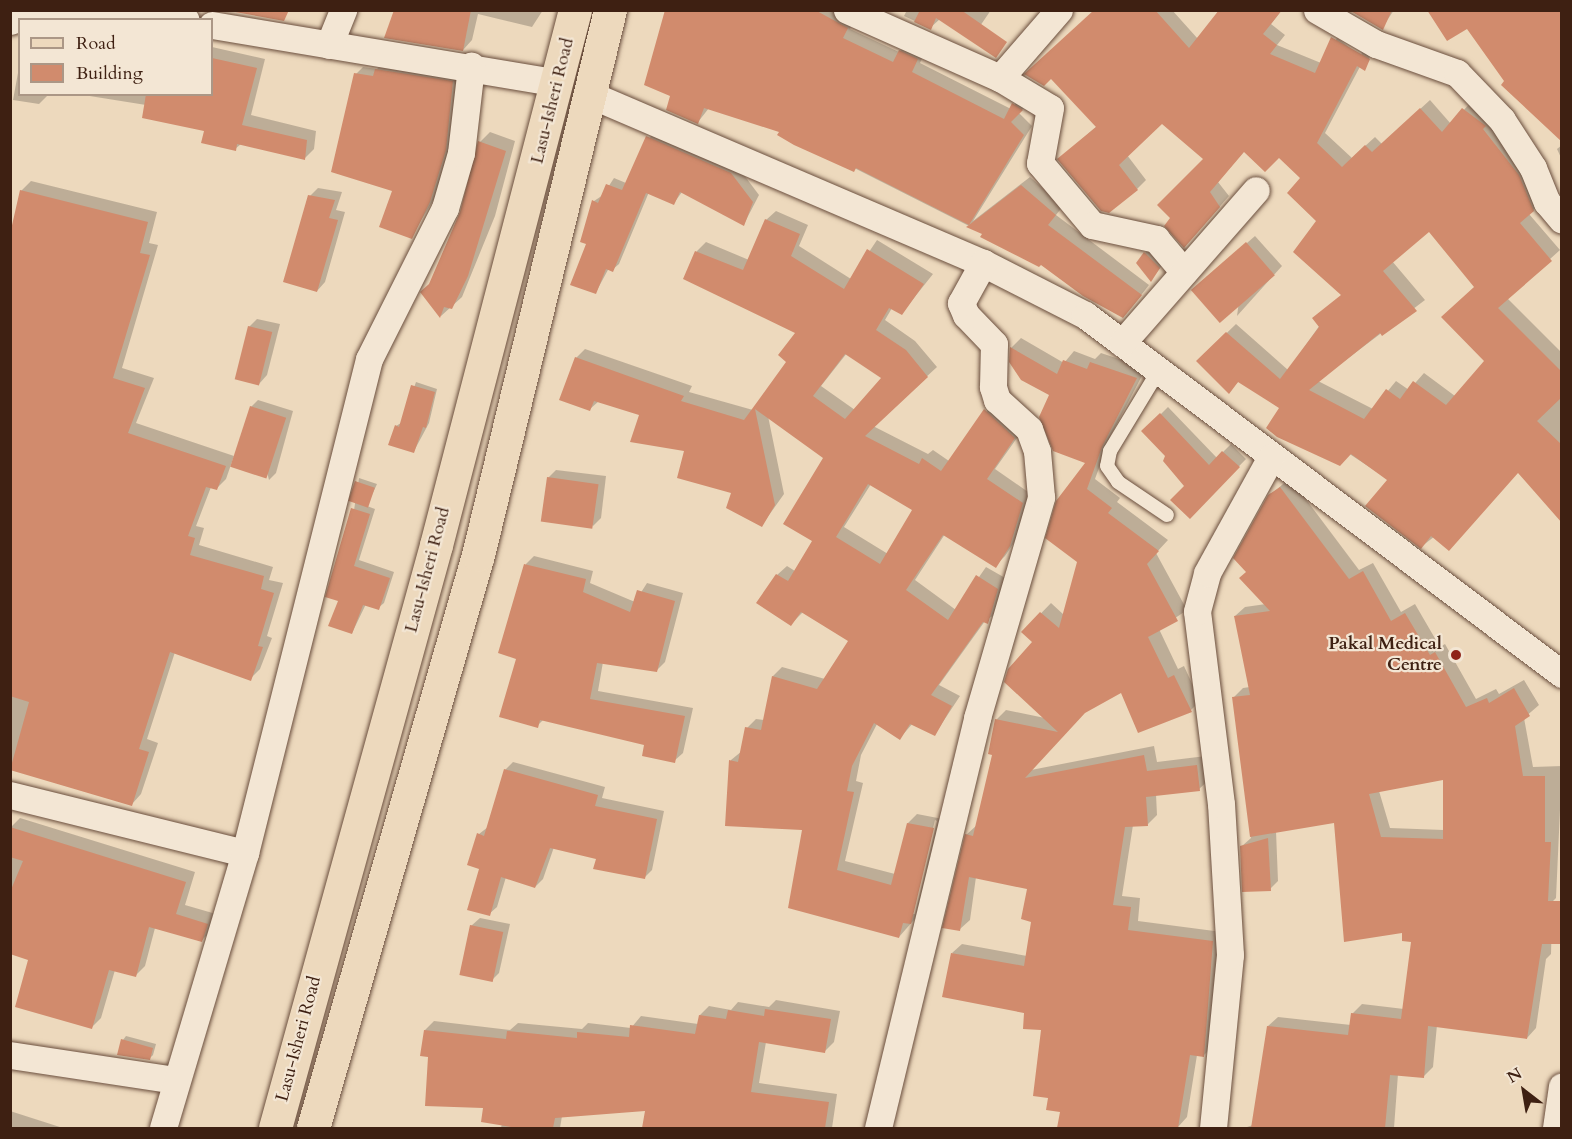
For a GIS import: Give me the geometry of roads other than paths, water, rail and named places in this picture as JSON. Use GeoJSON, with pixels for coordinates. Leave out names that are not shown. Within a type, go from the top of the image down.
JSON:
{"type":"FeatureCollection","features":[{"type":"Feature","properties":{"kind":"main road","name":"Lasu-Isheri Road"},"geometry":{"type":"LineString","coordinates":[[275,1128],[436,545],[576,10]]}},
{"type":"Feature","properties":{"kind":"main road","name":"Lasu-Isheri Road"},"geometry":{"type":"LineString","coordinates":[[313,1128],[478,555],[610,10]]}},
{"type":"Feature","properties":{"kind":"main road"},"geometry":{"type":"LineString","coordinates":[[436,545],[478,555]]}},
{"type":"Feature","properties":{"kind":"street"},"geometry":{"type":"LineString","coordinates":[[19,18],[33,13],[78,10]]}},
{"type":"Feature","properties":{"kind":"street"},"geometry":{"type":"LineString","coordinates":[[83,10],[165,18]]}},
{"type":"Feature","properties":{"kind":"street"},"geometry":{"type":"LineString","coordinates":[[329,45],[343,10]]}},
{"type":"Feature","properties":{"kind":"street"},"geometry":{"type":"LineString","coordinates":[[847,10],[1000,78],[1050,108],[1040,163],[1092,225],[1156,239],[1184,272]]}},
{"type":"Feature","properties":{"kind":"street"},"geometry":{"type":"LineString","coordinates":[[1000,78],[1059,10]]}},
{"type":"Feature","properties":{"kind":"street"},"geometry":{"type":"LineString","coordinates":[[1317,10],[1376,44],[1457,73],[1502,120],[1533,168],[1547,202],[1562,220]]}},
{"type":"Feature","properties":{"kind":"street"},"geometry":{"type":"LineString","coordinates":[[213,25],[471,66],[558,83]]}},
{"type":"Feature","properties":{"kind":"street"},"geometry":{"type":"LineString","coordinates":[[163,1128],[175,1080],[245,853],[369,359],[445,208],[461,153],[471,66]]}},
{"type":"Feature","properties":{"kind":"street"},"geometry":{"type":"LineString","coordinates":[[591,95],[983,262],[1085,315],[1562,674]]}},
{"type":"Feature","properties":{"kind":"street"},"geometry":{"type":"LineString","coordinates":[[1122,343],[1256,190]]}},
{"type":"Feature","properties":{"kind":"street"},"geometry":{"type":"LineString","coordinates":[[878,1128],[977,718],[1041,497],[1037,451],[1029,429],[997,400],[993,387],[994,344],[966,315],[961,303],[983,262]]}},
{"type":"Feature","properties":{"kind":"street"},"geometry":{"type":"LineString","coordinates":[[1213,1128],[1230,955],[1221,804],[1197,611],[1207,573],[1271,457]]}},
{"type":"Feature","properties":{"kind":"street"},"geometry":{"type":"LineString","coordinates":[[10,795],[245,853]]}},
{"type":"Feature","properties":{"kind":"street"},"geometry":{"type":"LineString","coordinates":[[10,1055],[175,1080]]}},
{"type":"Feature","properties":{"kind":"street"},"geometry":{"type":"LineString","coordinates":[[1556,1128],[1562,1086]]}},
{"type":"Feature","properties":{"kind":"lane"},"geometry":{"type":"LineString","coordinates":[[1159,370],[1110,451],[1107,466],[1118,482],[1167,515]]}},
{"type":"Feature","properties":{"kind":"place","name":"Pakal Medical Centre"},"geometry":{"type":"Point","coordinates":[1456,655]}}]}
